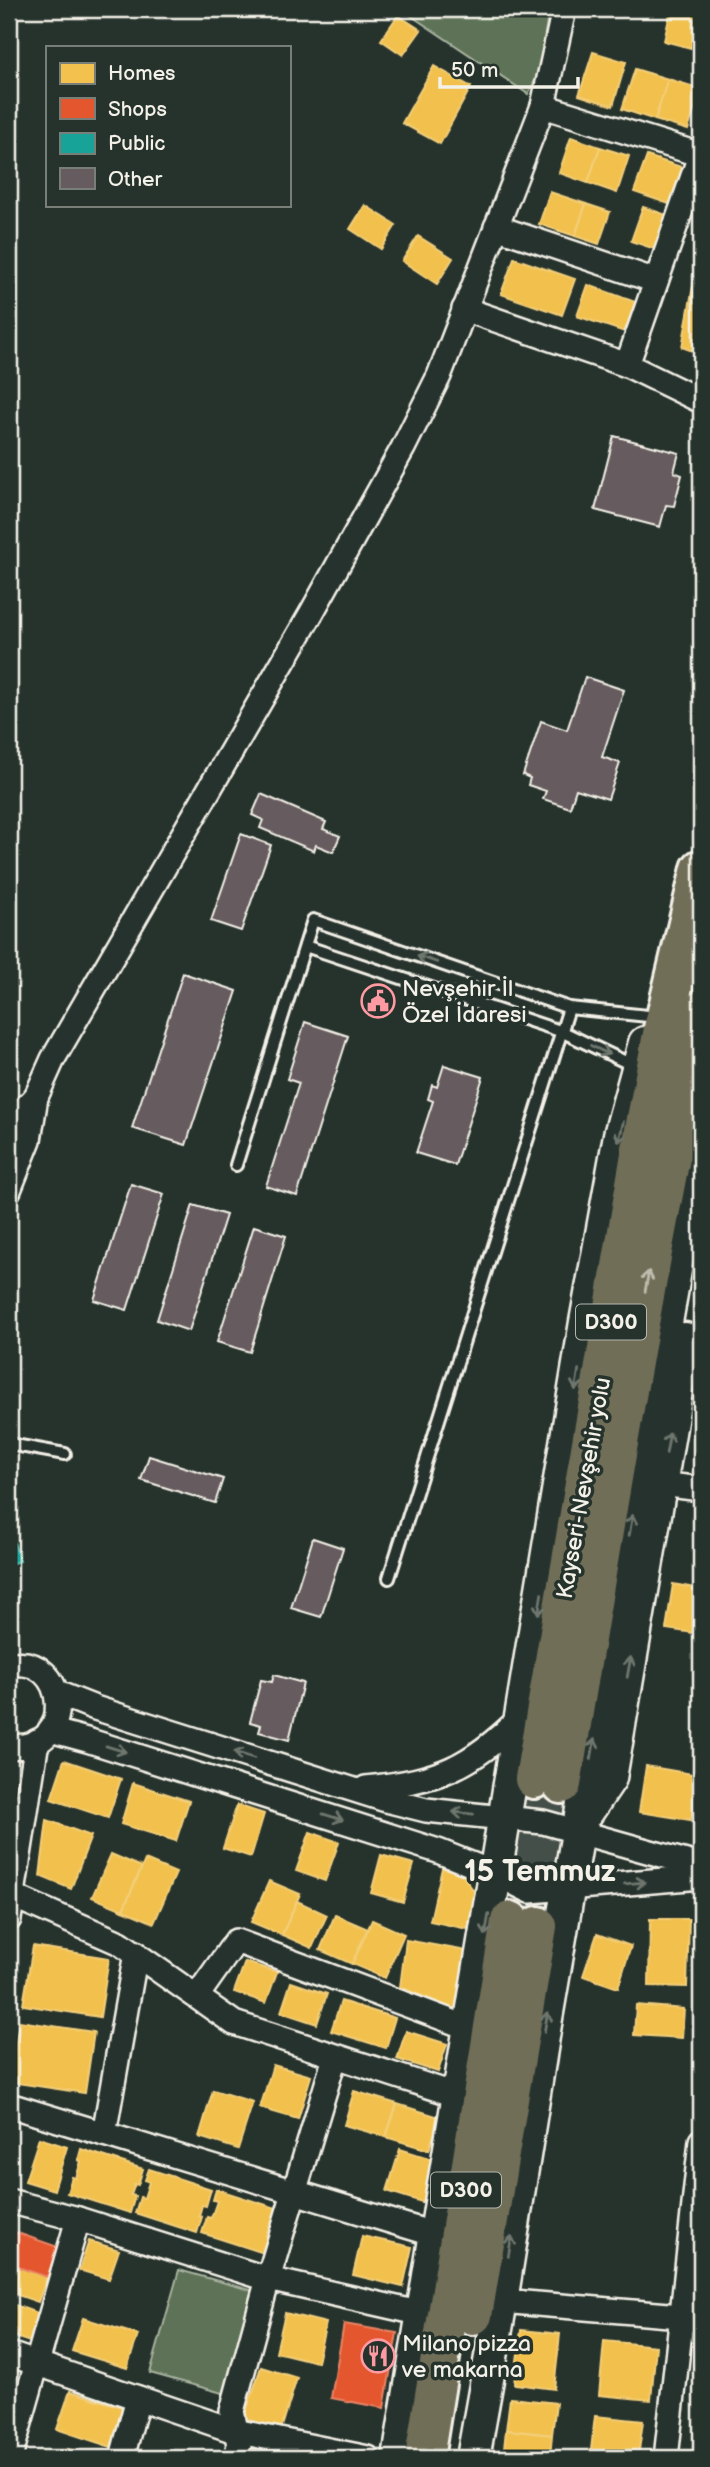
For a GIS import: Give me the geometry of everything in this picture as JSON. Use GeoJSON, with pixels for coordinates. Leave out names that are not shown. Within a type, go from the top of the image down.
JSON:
{"type":"FeatureCollection","features":[{"type":"Feature","properties":{"kind":"highway","name":"Kayseri-Nevşehir yolu"},"geometry":{"type":"LineString","coordinates":[[548,1781],[672,1147],[683,1010],[701,869]]}},
{"type":"Feature","properties":{"kind":"highway","name":"D300"},"geometry":{"type":"LineString","coordinates":[[424,2458],[524,1924],[450,2458]]}},
{"type":"Feature","properties":{"kind":"street"},"geometry":{"type":"LineString","coordinates":[[9,1190],[29,1140],[36,1097],[54,1059],[305,624],[403,448],[439,376],[543,106],[564,9]]}},
{"type":"Feature","properties":{"kind":"street"},"geometry":{"type":"LineString","coordinates":[[543,106],[701,154],[627,365]]}},
{"type":"Feature","properties":{"kind":"street"},"geometry":{"type":"LineString","coordinates":[[496,227],[656,281]]}},
{"type":"Feature","properties":{"kind":"street"},"geometry":{"type":"LineString","coordinates":[[464,309],[627,365],[701,401]]}},
{"type":"Feature","properties":{"kind":"street"},"geometry":{"type":"LineString","coordinates":[[400,2458],[586,1322],[620,1135],[642,1051],[683,1010]]}},
{"type":"Feature","properties":{"kind":"street"},"geometry":{"type":"LineString","coordinates":[[473,2458],[697,1143],[683,1010]]}},
{"type":"Feature","properties":{"kind":"street"},"geometry":{"type":"LineString","coordinates":[[9,1124],[36,1097]]}},
{"type":"Feature","properties":{"kind":"street"},"geometry":{"type":"LineString","coordinates":[[579,1827],[610,1778],[701,1241]]}},
{"type":"Feature","properties":{"kind":"street"},"geometry":{"type":"LineString","coordinates":[[661,1484],[701,1489]]}},
{"type":"Feature","properties":{"kind":"street"},"geometry":{"type":"LineString","coordinates":[[9,1665],[28,1665],[50,1680],[57,1693],[58,1712],[44,1736],[9,1919]]}},
{"type":"Feature","properties":{"kind":"street"},"geometry":{"type":"LineString","coordinates":[[57,1693],[352,1790],[425,1810],[579,1827],[701,1866]]}},
{"type":"Feature","properties":{"kind":"street"},"geometry":{"type":"LineString","coordinates":[[352,1790],[408,1784],[431,1778],[484,1750],[522,1716]]}},
{"type":"Feature","properties":{"kind":"street"},"geometry":{"type":"LineString","coordinates":[[9,1746],[25,1746],[44,1736],[413,1843],[496,1874],[530,1891],[701,1877]]}},
{"type":"Feature","properties":{"kind":"street"},"geometry":{"type":"LineString","coordinates":[[13,1896],[101,1933],[136,1953],[234,2023],[459,2096]]}},
{"type":"Feature","properties":{"kind":"street"},"geometry":{"type":"LineString","coordinates":[[197,1996],[236,1941],[469,2028]]}},
{"type":"Feature","properties":{"kind":"street"},"geometry":{"type":"LineString","coordinates":[[103,2134],[136,1953]]}},
{"type":"Feature","properties":{"kind":"street"},"geometry":{"type":"LineString","coordinates":[[236,2458],[239,2445],[232,2411],[268,2279],[335,2057]]}},
{"type":"Feature","properties":{"kind":"street"},"geometry":{"type":"LineString","coordinates":[[9,2105],[436,2235]]}},
{"type":"Feature","properties":{"kind":"street"},"geometry":{"type":"LineString","coordinates":[[666,2458],[691,2319],[701,2141]]}},
{"type":"Feature","properties":{"kind":"street"},"geometry":{"type":"LineString","coordinates":[[9,2201],[78,2219],[268,2279],[423,2314]]}},
{"type":"Feature","properties":{"kind":"street"},"geometry":{"type":"LineString","coordinates":[[10,2458],[39,2364],[78,2219]]}},
{"type":"Feature","properties":{"kind":"street"},"geometry":{"type":"LineString","coordinates":[[501,2301],[691,2319]]}},
{"type":"Feature","properties":{"kind":"street"},"geometry":{"type":"LineString","coordinates":[[9,2354],[235,2431],[368,2458]]}},
{"type":"Feature","properties":{"kind":"street"},"geometry":{"type":"LineString","coordinates":[[122,2458],[138,2398]]}},
{"type":"Feature","properties":{"kind":"lane"},"geometry":{"type":"LineString","coordinates":[[236,1165],[313,920],[569,1008],[683,1010]]}},
{"type":"Feature","properties":{"kind":"lane"},"geometry":{"type":"LineString","coordinates":[[305,946],[563,1032],[637,1068]]}},
{"type":"Feature","properties":{"kind":"lane"},"geometry":{"type":"LineString","coordinates":[[389,1578],[569,1008]]}},
{"type":"Feature","properties":{"kind":"lane"},"geometry":{"type":"LineString","coordinates":[[9,1444],[65,1454]]}},
{"type":"Feature","properties":{"kind":"green space"},"geometry":{"type":"Polygon","coordinates":[[[401,9],[549,9],[538,75],[528,94],[401,9]]]}},
{"type":"Feature","properties":{"kind":"green space"},"geometry":{"type":"Polygon","coordinates":[[[179,2270],[254,2291],[226,2394],[150,2373],[179,2270]]]}},
{"type":"Feature","properties":{"kind":"building: Homes"},"geometry":{"type":"Polygon","coordinates":[[[671,9],[700,10],[691,48],[664,41],[671,9]]]}},
{"type":"Feature","properties":{"kind":"building: Homes"},"geometry":{"type":"Polygon","coordinates":[[[398,15],[421,30],[403,55],[381,40],[398,15]]]}},
{"type":"Feature","properties":{"kind":"building: Homes"},"geometry":{"type":"Polygon","coordinates":[[[593,52],[626,62],[613,106],[579,95],[593,52]]]}},
{"type":"Feature","properties":{"kind":"building: Homes"},"geometry":{"type":"Polygon","coordinates":[[[434,66],[471,87],[440,144],[402,123],[434,66]]]}},
{"type":"Feature","properties":{"kind":"building: Homes"},"geometry":{"type":"Polygon","coordinates":[[[635,69],[668,79],[655,120],[622,109],[635,69]]]}},
{"type":"Feature","properties":{"kind":"building: Homes"},"geometry":{"type":"Polygon","coordinates":[[[668,79],[701,89],[688,130],[655,120],[668,79]]]}},
{"type":"Feature","properties":{"kind":"building: Homes"},"geometry":{"type":"Polygon","coordinates":[[[571,137],[600,147],[588,183],[559,173],[571,137]]]}},
{"type":"Feature","properties":{"kind":"building: Homes"},"geometry":{"type":"Polygon","coordinates":[[[600,147],[629,156],[617,193],[588,183],[600,147]]]}},
{"type":"Feature","properties":{"kind":"building: Homes"},"geometry":{"type":"Polygon","coordinates":[[[647,156],[684,168],[672,205],[634,192],[647,156]]]}},
{"type":"Feature","properties":{"kind":"building: Homes"},"geometry":{"type":"Polygon","coordinates":[[[550,192],[586,204],[575,236],[539,224],[550,192]]]}},
{"type":"Feature","properties":{"kind":"building: Homes"},"geometry":{"type":"Polygon","coordinates":[[[586,204],[610,212],[599,244],[575,236],[586,204]]]}},
{"type":"Feature","properties":{"kind":"building: Homes"},"geometry":{"type":"Polygon","coordinates":[[[365,205],[396,225],[381,249],[350,229],[365,205]]]}},
{"type":"Feature","properties":{"kind":"building: Homes"},"geometry":{"type":"Polygon","coordinates":[[[643,207],[675,218],[664,252],[631,241],[643,207]]]}},
{"type":"Feature","properties":{"kind":"building: Homes"},"geometry":{"type":"Polygon","coordinates":[[[418,236],[453,258],[437,284],[402,261],[418,236]]]}},
{"type":"Feature","properties":{"kind":"building: Homes"},"geometry":{"type":"Polygon","coordinates":[[[514,258],[575,279],[562,315],[501,294],[514,258]]]}},
{"type":"Feature","properties":{"kind":"building: Homes"},"geometry":{"type":"Polygon","coordinates":[[[695,275],[701,276],[701,354],[682,347],[695,275]]]}},
{"type":"Feature","properties":{"kind":"building: Homes"},"geometry":{"type":"Polygon","coordinates":[[[588,285],[641,304],[631,334],[577,316],[588,285]]]}},
{"type":"Feature","properties":{"kind":"building: Homes"},"geometry":{"type":"Polygon","coordinates":[[[673,1584],[701,1589],[701,1634],[666,1629],[673,1584]]]}},
{"type":"Feature","properties":{"kind":"building: Homes"},"geometry":{"type":"Polygon","coordinates":[[[64,1760],[121,1779],[108,1818],[51,1799],[64,1760]]]}},
{"type":"Feature","properties":{"kind":"building: Homes"},"geometry":{"type":"Polygon","coordinates":[[[646,1766],[698,1775],[691,1820],[639,1812],[646,1766]]]}},
{"type":"Feature","properties":{"kind":"building: Homes"},"geometry":{"type":"Polygon","coordinates":[[[133,1783],[189,1801],[176,1841],[121,1824],[133,1783]]]}},
{"type":"Feature","properties":{"kind":"building: Homes"},"geometry":{"type":"Polygon","coordinates":[[[237,1805],[264,1814],[251,1857],[223,1848],[237,1805]]]}},
{"type":"Feature","properties":{"kind":"building: Homes"},"geometry":{"type":"Polygon","coordinates":[[[47,1820],[91,1836],[71,1889],[40,1876],[47,1820]]]}},
{"type":"Feature","properties":{"kind":"building: Homes"},"geometry":{"type":"Polygon","coordinates":[[[310,1832],[339,1842],[325,1881],[296,1871],[310,1832]]]}},
{"type":"Feature","properties":{"kind":"building: Homes"},"geometry":{"type":"Polygon","coordinates":[[[111,1854],[142,1867],[123,1910],[92,1897],[111,1854]]]}},
{"type":"Feature","properties":{"kind":"building: Homes"},"geometry":{"type":"Polygon","coordinates":[[[381,1855],[414,1864],[403,1902],[371,1893],[381,1855]]]}},
{"type":"Feature","properties":{"kind":"building: Homes"},"geometry":{"type":"Polygon","coordinates":[[[145,1860],[176,1873],[154,1923],[123,1910],[145,1860]]]}},
{"type":"Feature","properties":{"kind":"building: Homes"},"geometry":{"type":"Polygon","coordinates":[[[442,1868],[461,1873],[476,1894],[468,1929],[430,1921],[442,1868]]]}},
{"type":"Feature","properties":{"kind":"building: Homes"},"geometry":{"type":"Polygon","coordinates":[[[269,1881],[300,1894],[282,1935],[251,1922],[269,1881]]]}},
{"type":"Feature","properties":{"kind":"building: Homes"},"geometry":{"type":"Polygon","coordinates":[[[297,1901],[327,1915],[312,1948],[282,1935],[297,1901]]]}},
{"type":"Feature","properties":{"kind":"building: Homes"},"geometry":{"type":"Polygon","coordinates":[[[335,1915],[368,1929],[352,1964],[320,1950],[335,1915]]]}},
{"type":"Feature","properties":{"kind":"building: Homes"},"geometry":{"type":"Polygon","coordinates":[[[650,1919],[689,1919],[687,1987],[649,1986],[650,1919]]]}},
{"type":"Feature","properties":{"kind":"building: Homes"},"geometry":{"type":"Polygon","coordinates":[[[372,1920],[404,1934],[385,1978],[352,1964],[372,1920]]]}},
{"type":"Feature","properties":{"kind":"building: Homes"},"geometry":{"type":"Polygon","coordinates":[[[597,1934],[631,1946],[618,1988],[583,1976],[597,1934]]]}},
{"type":"Feature","properties":{"kind":"building: Homes"},"geometry":{"type":"Polygon","coordinates":[[[406,1940],[467,1951],[456,2010],[400,1987],[406,1940]]]}},
{"type":"Feature","properties":{"kind":"building: Homes"},"geometry":{"type":"Polygon","coordinates":[[[33,1946],[109,1958],[100,2017],[23,2005],[33,1946]]]}},
{"type":"Feature","properties":{"kind":"building: Homes"},"geometry":{"type":"Polygon","coordinates":[[[245,1962],[277,1972],[266,2003],[234,1992],[245,1962]]]}},
{"type":"Feature","properties":{"kind":"building: Homes"},"geometry":{"type":"Polygon","coordinates":[[[291,1982],[327,1994],[317,2024],[281,2012],[291,1982]]]}},
{"type":"Feature","properties":{"kind":"building: Homes"},"geometry":{"type":"Polygon","coordinates":[[[341,2001],[395,2018],[386,2048],[331,2031],[341,2001]]]}},
{"type":"Feature","properties":{"kind":"building: Homes"},"geometry":{"type":"Polygon","coordinates":[[[636,2005],[684,2009],[682,2038],[634,2035],[636,2005]]]}},
{"type":"Feature","properties":{"kind":"building: Homes"},"geometry":{"type":"Polygon","coordinates":[[[19,2021],[94,2032],[85,2093],[10,2082],[19,2021]]]}},
{"type":"Feature","properties":{"kind":"building: Homes"},"geometry":{"type":"Polygon","coordinates":[[[406,2031],[447,2044],[438,2072],[397,2059],[406,2031]]]}},
{"type":"Feature","properties":{"kind":"building: Homes"},"geometry":{"type":"Polygon","coordinates":[[[273,2065],[311,2076],[298,2119],[260,2108],[273,2065]]]}},
{"type":"Feature","properties":{"kind":"building: Homes"},"geometry":{"type":"Polygon","coordinates":[[[213,2090],[253,2102],[238,2149],[199,2137],[213,2090]]]}},
{"type":"Feature","properties":{"kind":"building: Homes"},"geometry":{"type":"Polygon","coordinates":[[[354,2091],[397,2104],[386,2137],[344,2125],[354,2091]]]}},
{"type":"Feature","properties":{"kind":"building: Homes"},"geometry":{"type":"Polygon","coordinates":[[[397,2104],[439,2117],[429,2150],[386,2137],[397,2104]]]}},
{"type":"Feature","properties":{"kind":"building: Homes"},"geometry":{"type":"Polygon","coordinates":[[[39,2138],[67,2147],[54,2190],[25,2181],[39,2138]]]}},
{"type":"Feature","properties":{"kind":"building: Homes"},"geometry":{"type":"Polygon","coordinates":[[[81,2149],[143,2169],[138,2185],[135,2184],[131,2195],[135,2196],[130,2213],[67,2193],[72,2177],[76,2178],[81,2149]]]}},
{"type":"Feature","properties":{"kind":"building: Homes"},"geometry":{"type":"Polygon","coordinates":[[[400,2149],[438,2161],[425,2203],[387,2191],[400,2149]]]}},
{"type":"Feature","properties":{"kind":"building: Homes"},"geometry":{"type":"Polygon","coordinates":[[[149,2169],[211,2189],[206,2206],[202,2205],[199,2216],[202,2217],[197,2233],[135,2213],[140,2197],[144,2198],[149,2182],[145,2180],[149,2169]]]}},
{"type":"Feature","properties":{"kind":"building: Homes"},"geometry":{"type":"Polygon","coordinates":[[[216,2189],[279,2209],[266,2235],[270,2236],[264,2253],[202,2233],[207,2217],[211,2218],[217,2201],[213,2200],[216,2189]]]}},
{"type":"Feature","properties":{"kind":"building: Homes"},"geometry":{"type":"Polygon","coordinates":[[[362,2236],[412,2247],[403,2287],[353,2275],[362,2236]]]}},
{"type":"Feature","properties":{"kind":"building: Homes"},"geometry":{"type":"Polygon","coordinates":[[[89,2241],[119,2250],[109,2279],[79,2270],[89,2241]]]}},
{"type":"Feature","properties":{"kind":"building: Homes"},"geometry":{"type":"Polygon","coordinates":[[[12,2265],[47,2277],[38,2302],[9,2292],[12,2265]]]}},
{"type":"Feature","properties":{"kind":"building: Homes"},"geometry":{"type":"Polygon","coordinates":[[[9,2303],[43,2315],[33,2343],[9,2335],[9,2303]]]}},
{"type":"Feature","properties":{"kind":"building: Homes"},"geometry":{"type":"Polygon","coordinates":[[[285,2313],[326,2323],[317,2362],[276,2352],[285,2313]]]}},
{"type":"Feature","properties":{"kind":"building: Homes"},"geometry":{"type":"Polygon","coordinates":[[[83,2318],[138,2335],[127,2368],[72,2351],[83,2318]]]}},
{"type":"Feature","properties":{"kind":"building: Homes"},"geometry":{"type":"Polygon","coordinates":[[[521,2330],[560,2334],[554,2389],[514,2384],[521,2330]]]}},
{"type":"Feature","properties":{"kind":"building: Homes"},"geometry":{"type":"Polygon","coordinates":[[[604,2341],[656,2346],[651,2400],[599,2395],[604,2341]]]}},
{"type":"Feature","properties":{"kind":"building: Homes"},"geometry":{"type":"Polygon","coordinates":[[[261,2367],[297,2378],[280,2433],[243,2421],[261,2367]]]}},
{"type":"Feature","properties":{"kind":"building: Homes"},"geometry":{"type":"Polygon","coordinates":[[[9,2378],[21,2381],[12,2415],[9,2414],[9,2378]]]}},
{"type":"Feature","properties":{"kind":"building: Homes"},"geometry":{"type":"Polygon","coordinates":[[[70,2391],[124,2408],[111,2447],[57,2429],[70,2391]]]}},
{"type":"Feature","properties":{"kind":"building: Homes"},"geometry":{"type":"Polygon","coordinates":[[[510,2398],[556,2403],[552,2435],[506,2430],[510,2398]]]}},
{"type":"Feature","properties":{"kind":"building: Homes"},"geometry":{"type":"Polygon","coordinates":[[[595,2416],[643,2421],[638,2458],[590,2458],[595,2416]]]}},
{"type":"Feature","properties":{"kind":"building: Homes"},"geometry":{"type":"Polygon","coordinates":[[[506,2430],[552,2435],[550,2458],[503,2458],[506,2430]]]}},
{"type":"Feature","properties":{"kind":"building: Homes"},"geometry":{"type":"Polygon","coordinates":[[[68,2449],[96,2458],[64,2458],[68,2449]]]}},
{"type":"Feature","properties":{"kind":"building: Homes"},"geometry":{"type":"Polygon","coordinates":[[[252,2449],[289,2458],[249,2458],[252,2449]]]}},
{"type":"Feature","properties":{"kind":"building: Shops"},"geometry":{"type":"Polygon","coordinates":[[[9,2230],[58,2247],[47,2277],[9,2264],[9,2230]]]}},
{"type":"Feature","properties":{"kind":"building: Shops"},"geometry":{"type":"Polygon","coordinates":[[[344,2324],[397,2333],[384,2408],[331,2398],[344,2324]]]}},
{"type":"Feature","properties":{"kind":"building: Public"},"geometry":{"type":"Polygon","coordinates":[[[9,1527],[20,1561],[9,1564],[9,1527]]]}},
{"type":"Feature","properties":{"kind":"building: Other"},"geometry":{"type":"Polygon","coordinates":[[[614,436],[679,453],[674,472],[682,475],[674,506],[666,505],[660,527],[595,510],[614,436]]]}},
{"type":"Feature","properties":{"kind":"building: Other"},"geometry":{"type":"Polygon","coordinates":[[[585,677],[624,690],[602,757],[620,763],[608,799],[576,789],[570,808],[543,799],[546,791],[528,785],[530,778],[523,775],[541,721],[567,730],[585,677]]]}},
{"type":"Feature","properties":{"kind":"building: Other"},"geometry":{"type":"Polygon","coordinates":[[[261,794],[326,822],[323,829],[340,836],[333,852],[316,845],[314,851],[260,828],[263,820],[252,815],[261,794]]]}},
{"type":"Feature","properties":{"kind":"building: Other"},"geometry":{"type":"Polygon","coordinates":[[[241,834],[271,845],[241,931],[211,921],[241,834]]]}},
{"type":"Feature","properties":{"kind":"building: Other"},"geometry":{"type":"Polygon","coordinates":[[[183,973],[237,991],[186,1145],[132,1128],[183,973]]]}},
{"type":"Feature","properties":{"kind":"building: Other"},"geometry":{"type":"Polygon","coordinates":[[[305,1022],[348,1036],[297,1196],[266,1186],[299,1083],[287,1079],[305,1022]]]}},
{"type":"Feature","properties":{"kind":"building: Other"},"geometry":{"type":"Polygon","coordinates":[[[444,1065],[483,1077],[455,1165],[416,1153],[433,1101],[428,1099],[432,1085],[437,1087],[444,1065]]]}},
{"type":"Feature","properties":{"kind":"building: Other"},"geometry":{"type":"Polygon","coordinates":[[[131,1184],[164,1194],[127,1310],[94,1300],[131,1184]]]}},
{"type":"Feature","properties":{"kind":"building: Other"},"geometry":{"type":"Polygon","coordinates":[[[193,1205],[226,1215],[189,1331],[157,1320],[193,1205]]]}},
{"type":"Feature","properties":{"kind":"building: Other"},"geometry":{"type":"Polygon","coordinates":[[[254,1226],[286,1236],[250,1352],[217,1342],[254,1226]]]}},
{"type":"Feature","properties":{"kind":"building: Other"},"geometry":{"type":"Polygon","coordinates":[[[149,1456],[223,1479],[215,1503],[141,1480],[149,1456]]]}},
{"type":"Feature","properties":{"kind":"building: Other"},"geometry":{"type":"Polygon","coordinates":[[[313,1538],[343,1548],[321,1617],[291,1608],[313,1538]]]}},
{"type":"Feature","properties":{"kind":"building: Other"},"geometry":{"type":"Polygon","coordinates":[[[274,1675],[303,1683],[289,1740],[259,1732],[261,1725],[250,1722],[261,1680],[272,1682],[274,1675]]]}},
{"type":"Feature","properties":{"kind":"tunnel"},"geometry":{"type":"LineString","coordinates":[[510,1921],[534,1779]]}},
{"type":"Feature","properties":{"kind":"tunnel"},"geometry":{"type":"LineString","coordinates":[[538,1926],[562,1784]]}},
{"type":"Feature","properties":{"kind":"place","name":"Nevşehir İl Özel İdaresi"},"geometry":{"type":"Point","coordinates":[378,1001]}},
{"type":"Feature","properties":{"kind":"place","name":"Milano pizza ve makarna"},"geometry":{"type":"Point","coordinates":[378,2356]}},
{"type":"Feature","properties":{"kind":"district","name":"15 Temmuz"},"geometry":{"type":"Point","coordinates":[540,1871]}}]}
